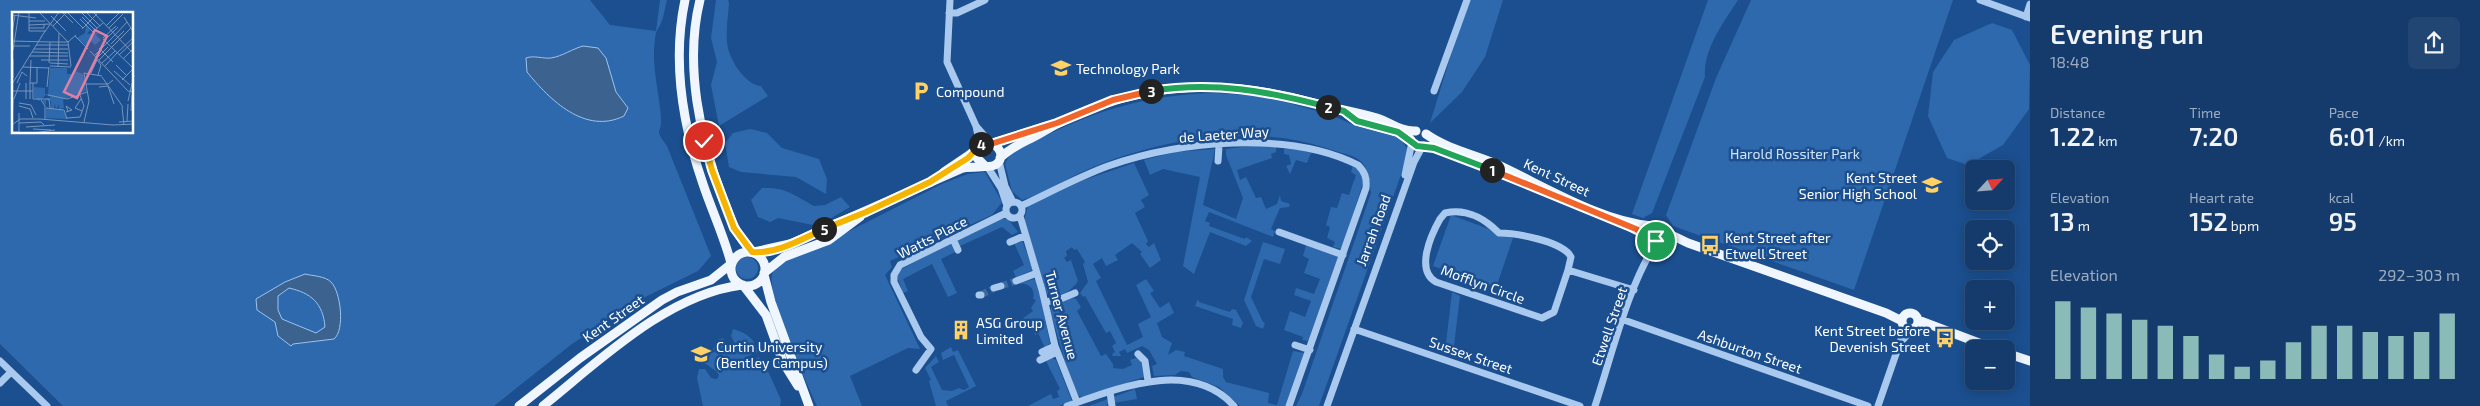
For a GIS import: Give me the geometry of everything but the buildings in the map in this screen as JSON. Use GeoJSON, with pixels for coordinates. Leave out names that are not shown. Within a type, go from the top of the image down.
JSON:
{"type":"FeatureCollection","features":[{"type":"Feature","properties":{"kind":"main road"},"geometry":{"type":"LineString","coordinates":[[685,0],[679,61],[682,97],[695,158],[723,234],[733,278],[743,285],[766,315],[783,362],[803,392]]}},
{"type":"Feature","properties":{"kind":"main road"},"geometry":{"type":"LineString","coordinates":[[700,0],[695,73],[704,141],[712,170],[734,228],[753,252],[762,260],[764,274],[809,406]]}},
{"type":"Feature","properties":{"kind":"main road"},"geometry":{"type":"LineString","coordinates":[[930,182],[979,147],[1057,123],[1113,100],[1169,89],[1212,87],[1260,90],[1366,115],[1406,130],[1420,130],[1426,134],[1427,141],[1422,146],[1417,146],[1398,132],[1357,121],[1344,111]]}},
{"type":"Feature","properties":{"kind":"main road"},"geometry":{"type":"LineString","coordinates":[[731,264],[739,253],[790,244],[964,168],[994,165],[1011,148],[1057,123]]}},
{"type":"Feature","properties":{"kind":"main road"},"geometry":{"type":"LineString","coordinates":[[1412,141],[1412,135],[1416,131]]}},
{"type":"Feature","properties":{"kind":"main road","name":"Kent Street"},"geometry":{"type":"LineString","coordinates":[[1426,134],[1446,146],[1480,157],[1604,213],[1628,222],[1652,226]]}},
{"type":"Feature","properties":{"kind":"main road"},"geometry":{"type":"LineString","coordinates":[[992,142],[1000,149],[1000,159]]}},
{"type":"Feature","properties":{"kind":"main road","name":"Kent Street"},"geometry":{"type":"LineString","coordinates":[[1422,146],[1434,148],[1478,164],[1636,229],[1648,237]]}},
{"type":"Feature","properties":{"kind":"main road"},"geometry":{"type":"LineString","coordinates":[[979,147],[977,158],[985,166]]}},
{"type":"Feature","properties":{"kind":"main road"},"geometry":{"type":"LineString","coordinates":[[743,285],[755,284],[784,257],[829,240],[866,212]]}},
{"type":"Feature","properties":{"kind":"main road"},"geometry":{"type":"LineString","coordinates":[[1679,240],[1653,241],[1648,237],[1648,230],[1652,226],[1658,226],[1679,240],[1886,312],[1909,323],[1938,329],[1969,340]]}},
{"type":"Feature","properties":{"kind":"main road"},"geometry":{"type":"LineString","coordinates":[[1659,240],[1663,237],[1663,231]]}},
{"type":"Feature","properties":{"kind":"main road","name":"Kent Street"},"geometry":{"type":"LineString","coordinates":[[519,406],[580,358],[662,300],[677,292],[710,280],[731,264]]}},
{"type":"Feature","properties":{"kind":"main road","name":"Kent Street"},"geometry":{"type":"LineString","coordinates":[[544,406],[609,353],[656,320],[706,292],[743,285]]}},
{"type":"Feature","properties":{"kind":"main road"},"geometry":{"type":"LineString","coordinates":[[2015,356],[2030,361]]}},
{"type":"Feature","properties":{"kind":"street"},"geometry":{"type":"LineString","coordinates":[[950,0],[947,62],[976,126],[979,147]]}},
{"type":"Feature","properties":{"kind":"street"},"geometry":{"type":"LineString","coordinates":[[949,13],[957,13],[985,0]]}},
{"type":"Feature","properties":{"kind":"street"},"geometry":{"type":"LineString","coordinates":[[1434,91],[1467,0]]}},
{"type":"Feature","properties":{"kind":"street"},"geometry":{"type":"LineString","coordinates":[[1980,0],[2028,18],[2030,4]]}},
{"type":"Feature","properties":{"kind":"street"},"geometry":{"type":"LineString","coordinates":[[976,126],[992,142]]}},
{"type":"Feature","properties":{"kind":"street","name":"Jarrah Road"},"geometry":{"type":"LineString","coordinates":[[1327,406],[1402,185],[1412,141]]}},
{"type":"Feature","properties":{"kind":"street","name":"de Laeter Way"},"geometry":{"type":"LineString","coordinates":[[1021,206],[1109,166],[1177,149],[1260,142],[1290,144],[1358,165],[1363,170],[1367,179],[1366,188],[1289,406]]}},
{"type":"Feature","properties":{"kind":"street"},"geometry":{"type":"LineString","coordinates":[[1218,161],[1219,146]]}},
{"type":"Feature","properties":{"kind":"street","name":"Jarrah Road"},"geometry":{"type":"LineString","coordinates":[[1354,327],[1359,320],[1414,162],[1422,146]]}},
{"type":"Feature","properties":{"kind":"street"},"geometry":{"type":"LineString","coordinates":[[1000,159],[1008,207]]}},
{"type":"Feature","properties":{"kind":"street"},"geometry":{"type":"LineString","coordinates":[[985,166],[1001,188],[1008,207],[1016,217]]}},
{"type":"Feature","properties":{"kind":"street"},"geometry":{"type":"LineString","coordinates":[[1008,207],[1021,206]]}},
{"type":"Feature","properties":{"kind":"street","name":"Turner Avenue"},"geometry":{"type":"LineString","coordinates":[[1021,206],[1016,217],[1038,274],[1056,349],[1081,403]]}},
{"type":"Feature","properties":{"kind":"street","name":"Watts Place"},"geometry":{"type":"LineString","coordinates":[[916,370],[931,350],[921,336],[894,282],[894,274],[900,265],[906,261],[953,238],[1008,207]]}},
{"type":"Feature","properties":{"kind":"street","name":"Mofflyn Circle"},"geometry":{"type":"LineString","coordinates":[[1456,210],[1484,219],[1499,233],[1520,234],[1563,248],[1571,257],[1568,270],[1554,312],[1542,318],[1436,282],[1427,274],[1425,265],[1440,219],[1445,213],[1456,210]]}},
{"type":"Feature","properties":{"kind":"street"},"geometry":{"type":"LineString","coordinates":[[1279,232],[1343,255]]}},
{"type":"Feature","properties":{"kind":"street"},"geometry":{"type":"LineString","coordinates":[[1010,242],[1024,235]]}},
{"type":"Feature","properties":{"kind":"street","name":"Etwell Street"},"geometry":{"type":"LineString","coordinates":[[1648,237],[1648,256]]}},
{"type":"Feature","properties":{"kind":"street"},"geometry":{"type":"LineString","coordinates":[[953,238],[958,250]]}},
{"type":"Feature","properties":{"kind":"street","name":"Etwell Street"},"geometry":{"type":"LineString","coordinates":[[1596,406],[1634,290],[1648,256],[1659,240]]}},
{"type":"Feature","properties":{"kind":"street"},"geometry":{"type":"LineString","coordinates":[[1568,270],[1634,290]]}},
{"type":"Feature","properties":{"kind":"street"},"geometry":{"type":"LineString","coordinates":[[1016,281],[1038,274]]}},
{"type":"Feature","properties":{"kind":"street"},"geometry":{"type":"LineString","coordinates":[[1045,302],[1058,300],[1075,292]]}},
{"type":"Feature","properties":{"kind":"street","name":"Ashburton Street"},"geometry":{"type":"LineString","coordinates":[[1624,320],[1868,406]]}},
{"type":"Feature","properties":{"kind":"street"},"geometry":{"type":"LineString","coordinates":[[1878,406],[1909,323]]}},
{"type":"Feature","properties":{"kind":"street","name":"Sussex Street"},"geometry":{"type":"LineString","coordinates":[[1354,327],[1580,406]]}},
{"type":"Feature","properties":{"kind":"street"},"geometry":{"type":"LineString","coordinates":[[1295,345],[1310,350]]}},
{"type":"Feature","properties":{"kind":"street"},"geometry":{"type":"LineString","coordinates":[[1042,352],[1056,349]]}},
{"type":"Feature","properties":{"kind":"street"},"geometry":{"type":"LineString","coordinates":[[1040,360],[1056,349]]}},
{"type":"Feature","properties":{"kind":"street"},"geometry":{"type":"LineString","coordinates":[[1138,354],[1146,361],[1148,381]]}},
{"type":"Feature","properties":{"kind":"street"},"geometry":{"type":"LineString","coordinates":[[0,361],[47,406]]}},
{"type":"Feature","properties":{"kind":"street"},"geometry":{"type":"LineString","coordinates":[[0,383],[11,372]]}},
{"type":"Feature","properties":{"kind":"street"},"geometry":{"type":"LineString","coordinates":[[1067,406],[1148,381],[1190,381],[1214,389],[1234,406]]}},
{"type":"Feature","properties":{"kind":"street"},"geometry":{"type":"LineString","coordinates":[[1110,392],[1112,406]]}},
{"type":"Feature","properties":{"kind":"green space"},"geometry":{"type":"Polygon","coordinates":[[[0,0],[590,0],[610,25],[656,31],[660,0],[667,0],[654,44],[654,65],[661,118],[659,134],[667,146],[711,256],[698,271],[637,301],[572,344],[494,406],[63,406],[0,344],[0,0]]]}},
{"type":"Feature","properties":{"kind":"green space"},"geometry":{"type":"Polygon","coordinates":[[[716,0],[728,0],[729,3],[727,42],[734,63],[743,76],[761,86],[768,96],[719,126],[711,85],[717,62],[711,38],[716,0]]]}},
{"type":"Feature","properties":{"kind":"green space"},"geometry":{"type":"Polygon","coordinates":[[[1468,0],[1503,0],[1485,57],[1462,92],[1430,123],[1468,0]]]}},
{"type":"Feature","properties":{"kind":"green space"},"geometry":{"type":"Polygon","coordinates":[[[1708,0],[1738,0],[1711,46],[1707,56],[1705,77],[1652,213],[1643,218],[1632,214],[1708,0]]]}},
{"type":"Feature","properties":{"kind":"green space","name":"Harold Rossiter Park"},"geometry":{"type":"Polygon","coordinates":[[[1751,0],[1953,0],[1854,290],[1673,226],[1666,215],[1716,78],[1751,0]]]}},
{"type":"Feature","properties":{"kind":"green space"},"geometry":{"type":"Polygon","coordinates":[[[1992,23],[2012,30],[2030,65],[2029,109],[2003,145],[1977,160],[1965,160],[1965,164],[1947,158],[1928,116],[1933,72],[1954,40],[1992,23]]]}},
{"type":"Feature","properties":{"kind":"green space"},"geometry":{"type":"Polygon","coordinates":[[[1214,93],[1275,99],[1331,115],[1356,126],[1395,136],[1402,140],[1409,152],[1319,406],[1296,406],[1302,394],[1371,193],[1367,171],[1359,160],[1346,154],[1298,140],[1268,136],[1207,138],[1177,142],[1118,158],[1082,172],[1022,200],[1012,191],[1005,164],[1011,155],[1023,146],[1084,119],[1125,105],[1167,97],[1214,93]]]}},
{"type":"Feature","properties":{"kind":"green space"},"geometry":{"type":"Polygon","coordinates":[[[750,129],[767,133],[782,148],[819,159],[827,179],[826,194],[796,177],[741,172],[729,167],[725,143],[733,133],[750,129]]]}},
{"type":"Feature","properties":{"kind":"green space"},"geometry":{"type":"Polygon","coordinates":[[[1258,145],[1276,146],[1276,152],[1271,154],[1272,158],[1237,170],[1240,180],[1246,177],[1256,198],[1261,197],[1266,209],[1277,204],[1280,195],[1281,201],[1290,204],[1289,207],[1280,208],[1271,229],[1275,231],[1273,237],[1209,212],[1205,221],[1210,223],[1209,226],[1245,239],[1246,237],[1252,241],[1246,246],[1210,232],[1194,274],[1183,266],[1200,177],[1163,169],[1150,175],[1144,160],[1175,152],[1215,149],[1203,205],[1236,219],[1243,198],[1226,155],[1226,149],[1258,145]]]}},
{"type":"Feature","properties":{"kind":"green space"},"geometry":{"type":"Polygon","coordinates":[[[1291,148],[1311,153],[1307,163],[1296,160],[1290,174],[1286,166],[1291,164],[1289,155],[1284,154],[1284,149],[1291,148]]]}},
{"type":"Feature","properties":{"kind":"green space"},"geometry":{"type":"Polygon","coordinates":[[[1134,163],[1149,195],[1141,200],[1145,207],[1135,213],[1148,241],[1146,244],[1149,247],[1154,243],[1161,260],[1150,268],[1140,254],[1142,252],[1132,243],[1115,255],[1118,260],[1106,266],[1102,258],[1093,264],[1101,278],[1096,281],[1127,345],[1143,337],[1138,324],[1151,317],[1136,285],[1146,279],[1154,291],[1150,293],[1160,308],[1169,302],[1174,313],[1157,323],[1162,337],[1172,343],[1168,355],[1176,350],[1185,352],[1184,356],[1223,369],[1223,377],[1226,382],[1269,393],[1268,403],[1277,405],[1293,351],[1305,353],[1285,406],[1240,406],[1219,387],[1192,377],[1189,372],[1181,371],[1175,375],[1154,376],[1152,366],[1157,364],[1149,350],[1142,346],[1127,353],[1125,349],[1119,352],[1121,356],[1113,356],[1112,354],[1115,352],[1112,346],[1116,343],[1110,331],[1106,333],[1085,296],[1083,297],[1080,293],[1088,282],[1083,264],[1085,262],[1077,249],[1074,250],[1072,247],[1066,251],[1067,256],[1064,258],[1067,262],[1071,260],[1078,281],[1065,293],[1060,295],[1047,294],[1024,221],[1028,206],[1084,180],[1134,163]]]}},
{"type":"Feature","properties":{"kind":"green space"},"geometry":{"type":"Polygon","coordinates":[[[1353,165],[1360,170],[1364,180],[1342,249],[1333,247],[1335,242],[1327,238],[1330,227],[1326,225],[1331,207],[1337,208],[1342,193],[1349,195],[1356,175],[1351,172],[1353,165]]]}},
{"type":"Feature","properties":{"kind":"green space"},"geometry":{"type":"Polygon","coordinates":[[[985,172],[1002,202],[992,215],[890,261],[892,267],[885,275],[920,349],[908,348],[850,376],[862,406],[817,406],[781,320],[772,286],[774,270],[781,263],[806,253],[944,183],[968,174],[985,172]]]}},
{"type":"Feature","properties":{"kind":"green space"},"geometry":{"type":"Polygon","coordinates":[[[762,188],[784,190],[814,206],[825,205],[841,197],[850,207],[818,226],[778,218],[770,222],[758,217],[751,200],[762,188]]]}},
{"type":"Feature","properties":{"kind":"green space"},"geometry":{"type":"Polygon","coordinates":[[[1451,215],[1513,238],[1496,288],[1433,266],[1451,215]]]}},
{"type":"Feature","properties":{"kind":"green space"},"geometry":{"type":"Polygon","coordinates":[[[1001,219],[1008,219],[1018,232],[1012,235],[1002,227],[960,246],[957,239],[1001,219]]]}},
{"type":"Feature","properties":{"kind":"green space"},"geometry":{"type":"Polygon","coordinates":[[[1022,240],[1033,270],[1016,277],[1013,271],[1024,265],[1014,243],[1022,240]]]}},
{"type":"Feature","properties":{"kind":"green space"},"geometry":{"type":"Polygon","coordinates":[[[951,242],[955,252],[941,259],[957,293],[948,297],[932,264],[903,279],[908,291],[903,293],[897,276],[902,269],[951,242]]]}},
{"type":"Feature","properties":{"kind":"green space"},"geometry":{"type":"Polygon","coordinates":[[[1263,242],[1285,249],[1280,264],[1264,259],[1251,297],[1265,323],[1263,329],[1256,326],[1244,300],[1263,242]]]}},
{"type":"Feature","properties":{"kind":"green space"},"geometry":{"type":"Polygon","coordinates":[[[1306,245],[1338,257],[1308,341],[1302,340],[1303,337],[1284,330],[1290,311],[1305,317],[1311,301],[1294,295],[1296,288],[1314,294],[1320,279],[1304,273],[1309,259],[1303,256],[1306,245]]]}},
{"type":"Feature","properties":{"kind":"green space"},"geometry":{"type":"Polygon","coordinates":[[[743,257],[751,257],[758,264],[758,272],[751,279],[743,279],[736,272],[736,264],[743,257]]]}},
{"type":"Feature","properties":{"kind":"green space"},"geometry":{"type":"Polygon","coordinates":[[[1034,279],[1037,282],[1050,343],[1045,348],[1038,333],[1035,335],[1029,322],[1019,327],[1015,320],[1018,322],[1033,311],[1031,308],[1036,300],[1033,299],[1034,295],[1030,287],[1024,284],[1017,284],[1034,279]]]}},
{"type":"Feature","properties":{"kind":"green space"},"geometry":{"type":"Polygon","coordinates":[[[1452,292],[1460,296],[1454,346],[1446,343],[1452,292]]]}},
{"type":"Feature","properties":{"kind":"green space"},"geometry":{"type":"Polygon","coordinates":[[[1073,298],[1076,299],[1081,307],[1077,311],[1101,356],[1106,354],[1113,364],[1113,368],[1123,369],[1132,365],[1130,360],[1138,357],[1142,363],[1144,377],[1083,397],[1079,396],[1071,382],[1050,310],[1052,306],[1073,298]]]}},
{"type":"Feature","properties":{"kind":"green space"},"geometry":{"type":"Polygon","coordinates":[[[1198,299],[1199,302],[1230,312],[1232,309],[1236,310],[1243,323],[1241,328],[1232,325],[1233,319],[1195,306],[1198,299]]]}},
{"type":"Feature","properties":{"kind":"green space"},"geometry":{"type":"Polygon","coordinates":[[[733,329],[746,334],[755,343],[758,352],[746,357],[753,362],[758,357],[763,360],[781,400],[780,406],[703,406],[697,378],[699,369],[705,369],[711,378],[717,379],[719,375],[716,371],[703,362],[709,357],[718,340],[723,338],[728,346],[736,346],[731,336],[733,329]]]}},
{"type":"Feature","properties":{"kind":"green space"},"geometry":{"type":"Polygon","coordinates":[[[951,347],[953,352],[958,350],[976,386],[946,401],[948,406],[936,406],[929,381],[931,380],[925,368],[936,356],[939,362],[931,367],[942,390],[952,391],[959,388],[964,390],[969,387],[954,355],[943,360],[941,353],[951,347]]]}},
{"type":"Feature","properties":{"kind":"green space"},"geometry":{"type":"Polygon","coordinates":[[[1052,358],[1056,360],[1072,401],[1059,406],[1028,406],[1051,394],[1053,399],[1059,397],[1057,391],[1060,389],[1046,361],[1052,358]]]}},
{"type":"Feature","properties":{"kind":"green space"},"geometry":{"type":"Polygon","coordinates":[[[1135,389],[1137,399],[1107,404],[1107,406],[1089,406],[1135,389]]]}},
{"type":"Feature","properties":{"kind":"shaded area"},"geometry":{"type":"Polygon","coordinates":[[[583,46],[598,48],[606,58],[616,92],[628,108],[624,116],[610,121],[582,118],[570,112],[546,93],[527,72],[526,58],[551,58],[583,46]]]}},
{"type":"Feature","properties":{"kind":"shaded area"},"geometry":{"type":"Polygon","coordinates":[[[305,274],[322,277],[331,282],[337,294],[341,320],[340,328],[334,339],[293,344],[291,346],[278,336],[275,322],[257,310],[256,299],[285,282],[305,274]],[[289,288],[278,296],[278,310],[282,319],[316,333],[325,327],[322,311],[310,296],[289,288]]]}},
{"type":"Feature","properties":{"kind":"tunnel"},"geometry":{"type":"LineString","coordinates":[[1001,286],[1016,281]]}},
{"type":"Feature","properties":{"kind":"tunnel"},"geometry":{"type":"LineString","coordinates":[[981,295],[994,288]]}},
{"type":"Feature","properties":{"kind":"place","name":"Technology Park"},"geometry":{"type":"Point","coordinates":[1061,68]}},
{"type":"Feature","properties":{"kind":"place","name":"Compound"},"geometry":{"type":"Point","coordinates":[921,91]}},
{"type":"Feature","properties":{"kind":"place","name":"Kent Street Senior High School"},"geometry":{"type":"Point","coordinates":[1932,185]}},
{"type":"Feature","properties":{"kind":"place","name":"Kent Street after Etwell Street"},"geometry":{"type":"Point","coordinates":[1710,245]}},
{"type":"Feature","properties":{"kind":"place","name":"ASG Group Limited"},"geometry":{"type":"Point","coordinates":[961,330]}},
{"type":"Feature","properties":{"kind":"place","name":"Kent Street before Devenish Street"},"geometry":{"type":"Point","coordinates":[1945,338]}},
{"type":"Feature","properties":{"kind":"place","name":"Curtin University (Bentley Campus)"},"geometry":{"type":"Point","coordinates":[701,354]}},
{"type":"Feature","properties":{"kind":"route"},"geometry":{"type":"LineString","coordinates":[[704,141],[712,170],[734,228],[752,252],[766,251],[790,244],[866,212],[930,182],[949,168],[968,158],[984,143],[994,143],[1035,128],[1057,123],[1095,106],[1128,95],[1162,89],[1183,88],[1212,87],[1260,90],[1344,111],[1357,121],[1398,132],[1417,146],[1434,148],[1456,155],[1563,201],[1636,229],[1649,239],[1656,241]]}}]}
